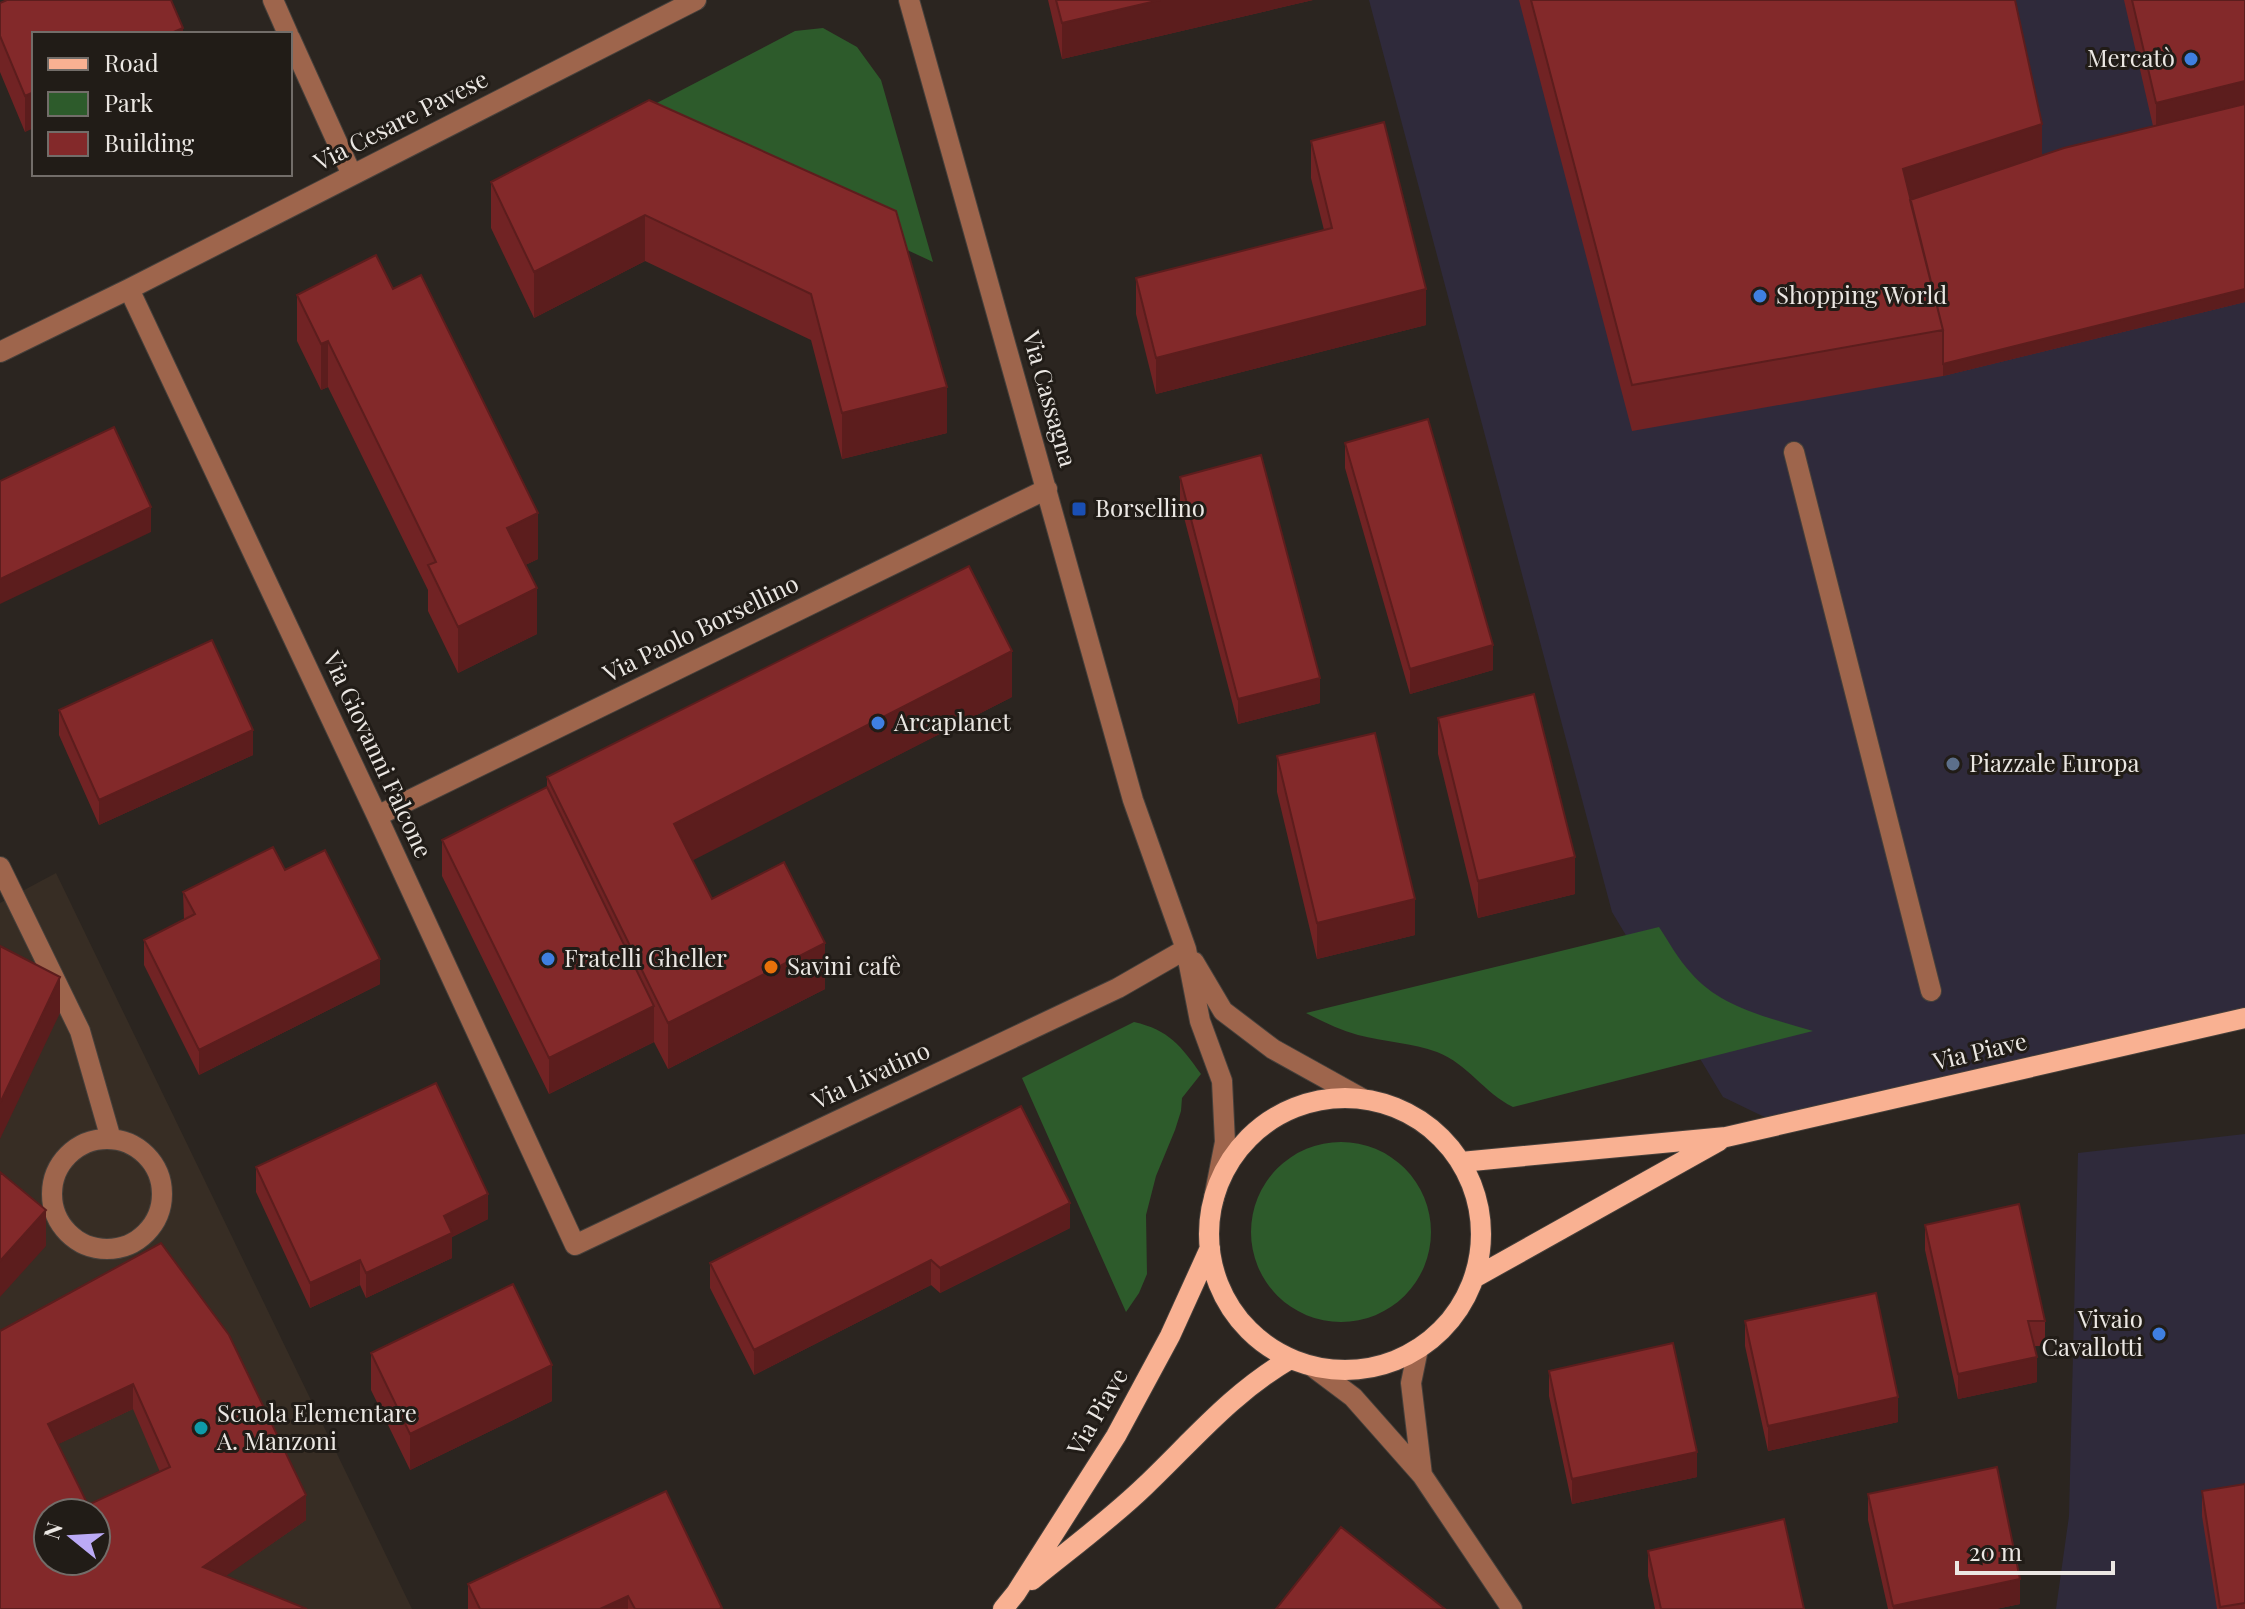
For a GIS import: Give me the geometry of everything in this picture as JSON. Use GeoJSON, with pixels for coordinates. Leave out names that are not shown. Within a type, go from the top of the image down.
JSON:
{"type":"FeatureCollection","features":[{"type":"Feature","properties":{"kind":"main road","name":"Via Piave"},"geometry":{"type":"LineString","coordinates":[[1461,1162],[1726,1137],[2245,1018]]}},
{"type":"Feature","properties":{"kind":"main road"},"geometry":{"type":"LineString","coordinates":[[1324,1099],[1363,1099],[1402,1109],[1435,1131],[1461,1162],[1477,1198],[1482,1239],[1474,1278],[1452,1319],[1418,1349],[1385,1365],[1349,1371],[1313,1367],[1265,1345],[1244,1326],[1227,1302],[1215,1276],[1210,1248],[1209,1223],[1214,1198],[1230,1162],[1255,1133],[1287,1111],[1324,1099]]}},
{"type":"Feature","properties":{"kind":"main road","name":"Via Piave"},"geometry":{"type":"LineString","coordinates":[[1474,1278],[1726,1137]]}},
{"type":"Feature","properties":{"kind":"main road","name":"Via Piave"},"geometry":{"type":"LineString","coordinates":[[1003,1609],[1116,1436],[1170,1336],[1210,1248]]}},
{"type":"Feature","properties":{"kind":"main road","name":"Via Piave"},"geometry":{"type":"LineString","coordinates":[[1016,1593],[1144,1487],[1224,1406],[1258,1377],[1290,1359]]}},
{"type":"Feature","properties":{"kind":"street"},"geometry":{"type":"LineString","coordinates":[[273,0],[287,32]]}},
{"type":"Feature","properties":{"kind":"street","name":"Via Cesare Pavese"},"geometry":{"type":"LineString","coordinates":[[0,352],[696,0]]}},
{"type":"Feature","properties":{"kind":"street","name":"Via Cassagna"},"geometry":{"type":"LineString","coordinates":[[909,0],[1133,800],[1186,949],[1200,1021],[1224,1088],[1225,1142],[1214,1198]]}},
{"type":"Feature","properties":{"kind":"street"},"geometry":{"type":"LineString","coordinates":[[292,43],[352,175]]}},
{"type":"Feature","properties":{"kind":"street","name":"Via Giovanni Falcone"},"geometry":{"type":"LineString","coordinates":[[129,289],[575,1245]]}},
{"type":"Feature","properties":{"kind":"street"},"geometry":{"type":"LineString","coordinates":[[1794,452],[1931,991]]}},
{"type":"Feature","properties":{"kind":"street","name":"Via Paolo Borsellino"},"geometry":{"type":"LineString","coordinates":[[377,816],[1047,489]]}},
{"type":"Feature","properties":{"kind":"street"},"geometry":{"type":"LineString","coordinates":[[0,867],[80,1031],[111,1139]]}},
{"type":"Feature","properties":{"kind":"street","name":"Via Cassagna"},"geometry":{"type":"LineString","coordinates":[[1186,949],[1223,1011],[1273,1049],[1363,1099]]}},
{"type":"Feature","properties":{"kind":"street","name":"Via Livatino"},"geometry":{"type":"LineString","coordinates":[[575,1245],[1118,988],[1186,949]]}},
{"type":"Feature","properties":{"kind":"street"},"geometry":{"type":"LineString","coordinates":[[111,1139],[129,1143],[145,1154],[156,1168],[162,1186],[155,1222],[143,1236],[127,1246],[108,1249],[90,1247],[74,1238],[62,1225],[54,1209],[52,1192],[55,1175],[78,1148],[94,1141],[111,1139]]}},
{"type":"Feature","properties":{"kind":"street"},"geometry":{"type":"LineString","coordinates":[[1418,1349],[1411,1383],[1422,1475]]}},
{"type":"Feature","properties":{"kind":"street"},"geometry":{"type":"LineString","coordinates":[[1313,1367],[1353,1397],[1422,1475],[1512,1609]]}},
{"type":"Feature","properties":{"kind":"shaded area"},"geometry":{"type":"Polygon","coordinates":[[[1369,0],[2245,0],[2245,1018],[1787,1128],[1723,1097],[1612,912],[1369,0]]]}},
{"type":"Feature","properties":{"kind":"shaded area"},"geometry":{"type":"Polygon","coordinates":[[[56,873],[412,1609],[0,1609],[0,903],[56,873]]]}},
{"type":"Feature","properties":{"kind":"shaded area","name":"Vivaio Cavallotti"},"geometry":{"type":"Polygon","coordinates":[[[2245,1134],[2245,1609],[2056,1609],[2069,1516],[2078,1153],[2245,1134]]]}},
{"type":"Feature","properties":{"kind":"green space"},"geometry":{"type":"Polygon","coordinates":[[[823,28],[857,47],[881,80],[933,262],[626,119],[795,31],[823,28]]]}},
{"type":"Feature","properties":{"kind":"green space"},"geometry":{"type":"Polygon","coordinates":[[[1659,927],[1686,968],[1717,995],[1763,1016],[1813,1031],[1513,1107],[1458,1064],[1437,1052],[1358,1035],[1306,1013],[1659,927]]]}},
{"type":"Feature","properties":{"kind":"green space"},"geometry":{"type":"Polygon","coordinates":[[[1134,1022],[1173,1040],[1201,1074],[1182,1098],[1175,1130],[1156,1176],[1146,1215],[1147,1274],[1126,1312],[1022,1078],[1134,1022]]]}},
{"type":"Feature","properties":{"kind":"green space"},"geometry":{"type":"Polygon","coordinates":[[[1341,1142],[1375,1149],[1405,1168],[1424,1198],[1431,1232],[1424,1266],[1405,1296],[1375,1315],[1341,1322],[1307,1315],[1277,1296],[1258,1266],[1251,1232],[1258,1198],[1277,1168],[1307,1149],[1341,1142]]]}},
{"type":"Feature","properties":{"kind":"building"},"geometry":{"type":"Polygon","coordinates":[[[7,0],[171,0],[183,28],[174,32],[32,32],[32,93],[25,96],[0,36],[0,3],[7,0]]]}},
{"type":"Feature","properties":{"kind":"building"},"geometry":{"type":"Polygon","coordinates":[[[1056,0],[1160,0],[1062,23],[1056,0]]]}},
{"type":"Feature","properties":{"kind":"building","name":"Shopping World"},"geometry":{"type":"Polygon","coordinates":[[[1531,0],[2015,0],[2042,124],[1903,169],[1943,330],[1632,385],[1531,0]]]}},
{"type":"Feature","properties":{"kind":"building","name":"Mercatò"},"geometry":{"type":"Polygon","coordinates":[[[2132,0],[2245,0],[2245,81],[2156,103],[2132,0]]]}},
{"type":"Feature","properties":{"kind":"building"},"geometry":{"type":"Polygon","coordinates":[[[649,100],[896,211],[947,387],[842,413],[811,294],[645,215],[534,272],[491,182],[649,100]]]}},
{"type":"Feature","properties":{"kind":"building"},"geometry":{"type":"Polygon","coordinates":[[[2245,104],[2245,289],[1943,364],[1943,330],[1910,200],[2064,148],[2245,104]]]}},
{"type":"Feature","properties":{"kind":"building"},"geometry":{"type":"Polygon","coordinates":[[[1384,122],[1426,289],[1156,358],[1136,278],[1332,228],[1311,141],[1384,122]]]}},
{"type":"Feature","properties":{"kind":"building"},"geometry":{"type":"Polygon","coordinates":[[[376,255],[393,289],[421,275],[538,513],[507,528],[537,588],[458,627],[428,565],[436,562],[328,341],[321,344],[297,295],[376,255]]]}},
{"type":"Feature","properties":{"kind":"building"},"geometry":{"type":"Polygon","coordinates":[[[1428,419],[1493,645],[1410,669],[1345,443],[1428,419]]]}},
{"type":"Feature","properties":{"kind":"building"},"geometry":{"type":"Polygon","coordinates":[[[114,427],[151,507],[0,579],[0,481],[114,427]]]}},
{"type":"Feature","properties":{"kind":"building"},"geometry":{"type":"Polygon","coordinates":[[[1261,455],[1320,678],[1238,699],[1180,477],[1261,455]]]}},
{"type":"Feature","properties":{"kind":"building"},"geometry":{"type":"Polygon","coordinates":[[[969,566],[1012,651],[674,824],[712,899],[784,862],[825,943],[668,1023],[547,777],[969,566]]]}},
{"type":"Feature","properties":{"kind":"building"},"geometry":{"type":"Polygon","coordinates":[[[212,640],[253,730],[99,800],[59,710],[212,640]]]}},
{"type":"Feature","properties":{"kind":"building"},"geometry":{"type":"Polygon","coordinates":[[[1534,694],[1575,857],[1478,881],[1438,718],[1534,694]]]}},
{"type":"Feature","properties":{"kind":"building"},"geometry":{"type":"Polygon","coordinates":[[[1375,733],[1415,899],[1317,923],[1277,756],[1375,733]]]}},
{"type":"Feature","properties":{"kind":"building","name":"Fratelli Gheller"},"geometry":{"type":"Polygon","coordinates":[[[547,787],[654,1006],[549,1058],[442,840],[547,787]]]}},
{"type":"Feature","properties":{"kind":"building"},"geometry":{"type":"Polygon","coordinates":[[[273,847],[285,870],[325,850],[380,959],[199,1050],[144,940],[195,914],[183,892],[273,847]]]}},
{"type":"Feature","properties":{"kind":"building"},"geometry":{"type":"Polygon","coordinates":[[[0,946],[60,977],[0,1103],[0,946]]]}},
{"type":"Feature","properties":{"kind":"building"},"geometry":{"type":"Polygon","coordinates":[[[436,1083],[488,1194],[444,1216],[452,1233],[366,1273],[360,1260],[310,1283],[256,1167],[436,1083]]]}},
{"type":"Feature","properties":{"kind":"building"},"geometry":{"type":"Polygon","coordinates":[[[1021,1106],[1070,1203],[940,1268],[931,1260],[754,1350],[710,1263],[1021,1106]]]}},
{"type":"Feature","properties":{"kind":"building"},"geometry":{"type":"Polygon","coordinates":[[[0,1172],[46,1210],[0,1261],[0,1172]]]}},
{"type":"Feature","properties":{"kind":"building"},"geometry":{"type":"Polygon","coordinates":[[[2019,1204],[2045,1321],[2028,1321],[2037,1357],[1958,1374],[1925,1225],[2019,1204]]]}},
{"type":"Feature","properties":{"kind":"building","name":"Scuola Elementare A. Manzoni"},"geometry":{"type":"Polygon","coordinates":[[[161,1243],[229,1335],[306,1495],[203,1567],[307,1609],[0,1609],[0,1331],[161,1243]],[[133,1384],[48,1424],[84,1497],[32,1497],[32,1577],[112,1577],[112,1497],[105,1497],[170,1467],[133,1384]]]}},
{"type":"Feature","properties":{"kind":"building"},"geometry":{"type":"Polygon","coordinates":[[[513,1284],[552,1365],[410,1434],[371,1353],[513,1284]]]}},
{"type":"Feature","properties":{"kind":"building"},"geometry":{"type":"Polygon","coordinates":[[[1876,1293],[1898,1397],[1768,1426],[1745,1321],[1876,1293]]]}},
{"type":"Feature","properties":{"kind":"building"},"geometry":{"type":"Polygon","coordinates":[[[1673,1343],[1697,1452],[1572,1479],[1549,1371],[1673,1343]]]}},
{"type":"Feature","properties":{"kind":"building"},"geometry":{"type":"Polygon","coordinates":[[[1997,1467],[2020,1579],[1893,1606],[1868,1494],[1997,1467]]]}},
{"type":"Feature","properties":{"kind":"building"},"geometry":{"type":"Polygon","coordinates":[[[2245,1484],[2245,1603],[2220,1607],[2202,1491],[2245,1484]]]}},
{"type":"Feature","properties":{"kind":"building"},"geometry":{"type":"Polygon","coordinates":[[[666,1491],[722,1608],[635,1609],[628,1596],[600,1609],[480,1609],[468,1584],[666,1491]]]}},
{"type":"Feature","properties":{"kind":"building"},"geometry":{"type":"Polygon","coordinates":[[[1784,1519],[1804,1609],[1661,1609],[1648,1551],[1784,1519]]]}},
{"type":"Feature","properties":{"kind":"building"},"geometry":{"type":"Polygon","coordinates":[[[1341,1527],[1445,1609],[1276,1609],[1341,1527]]]}},
{"type":"Feature","properties":{"kind":"place","name":"Mercatò"},"geometry":{"type":"Point","coordinates":[2191,59]}},
{"type":"Feature","properties":{"kind":"place","name":"Shopping World"},"geometry":{"type":"Point","coordinates":[1760,296]}},
{"type":"Feature","properties":{"kind":"place","name":"Borsellino"},"geometry":{"type":"Point","coordinates":[1079,509]}},
{"type":"Feature","properties":{"kind":"place","name":"Arcaplanet"},"geometry":{"type":"Point","coordinates":[878,723]}},
{"type":"Feature","properties":{"kind":"place","name":"Piazzale Europa"},"geometry":{"type":"Point","coordinates":[1953,764]}},
{"type":"Feature","properties":{"kind":"place","name":"Fratelli Gheller"},"geometry":{"type":"Point","coordinates":[548,959]}},
{"type":"Feature","properties":{"kind":"place","name":"Savini cafè"},"geometry":{"type":"Point","coordinates":[771,967]}},
{"type":"Feature","properties":{"kind":"place","name":"Vivaio Cavallotti"},"geometry":{"type":"Point","coordinates":[2159,1334]}},
{"type":"Feature","properties":{"kind":"place","name":"Scuola Elementare A. Manzoni"},"geometry":{"type":"Point","coordinates":[201,1428]}}]}
